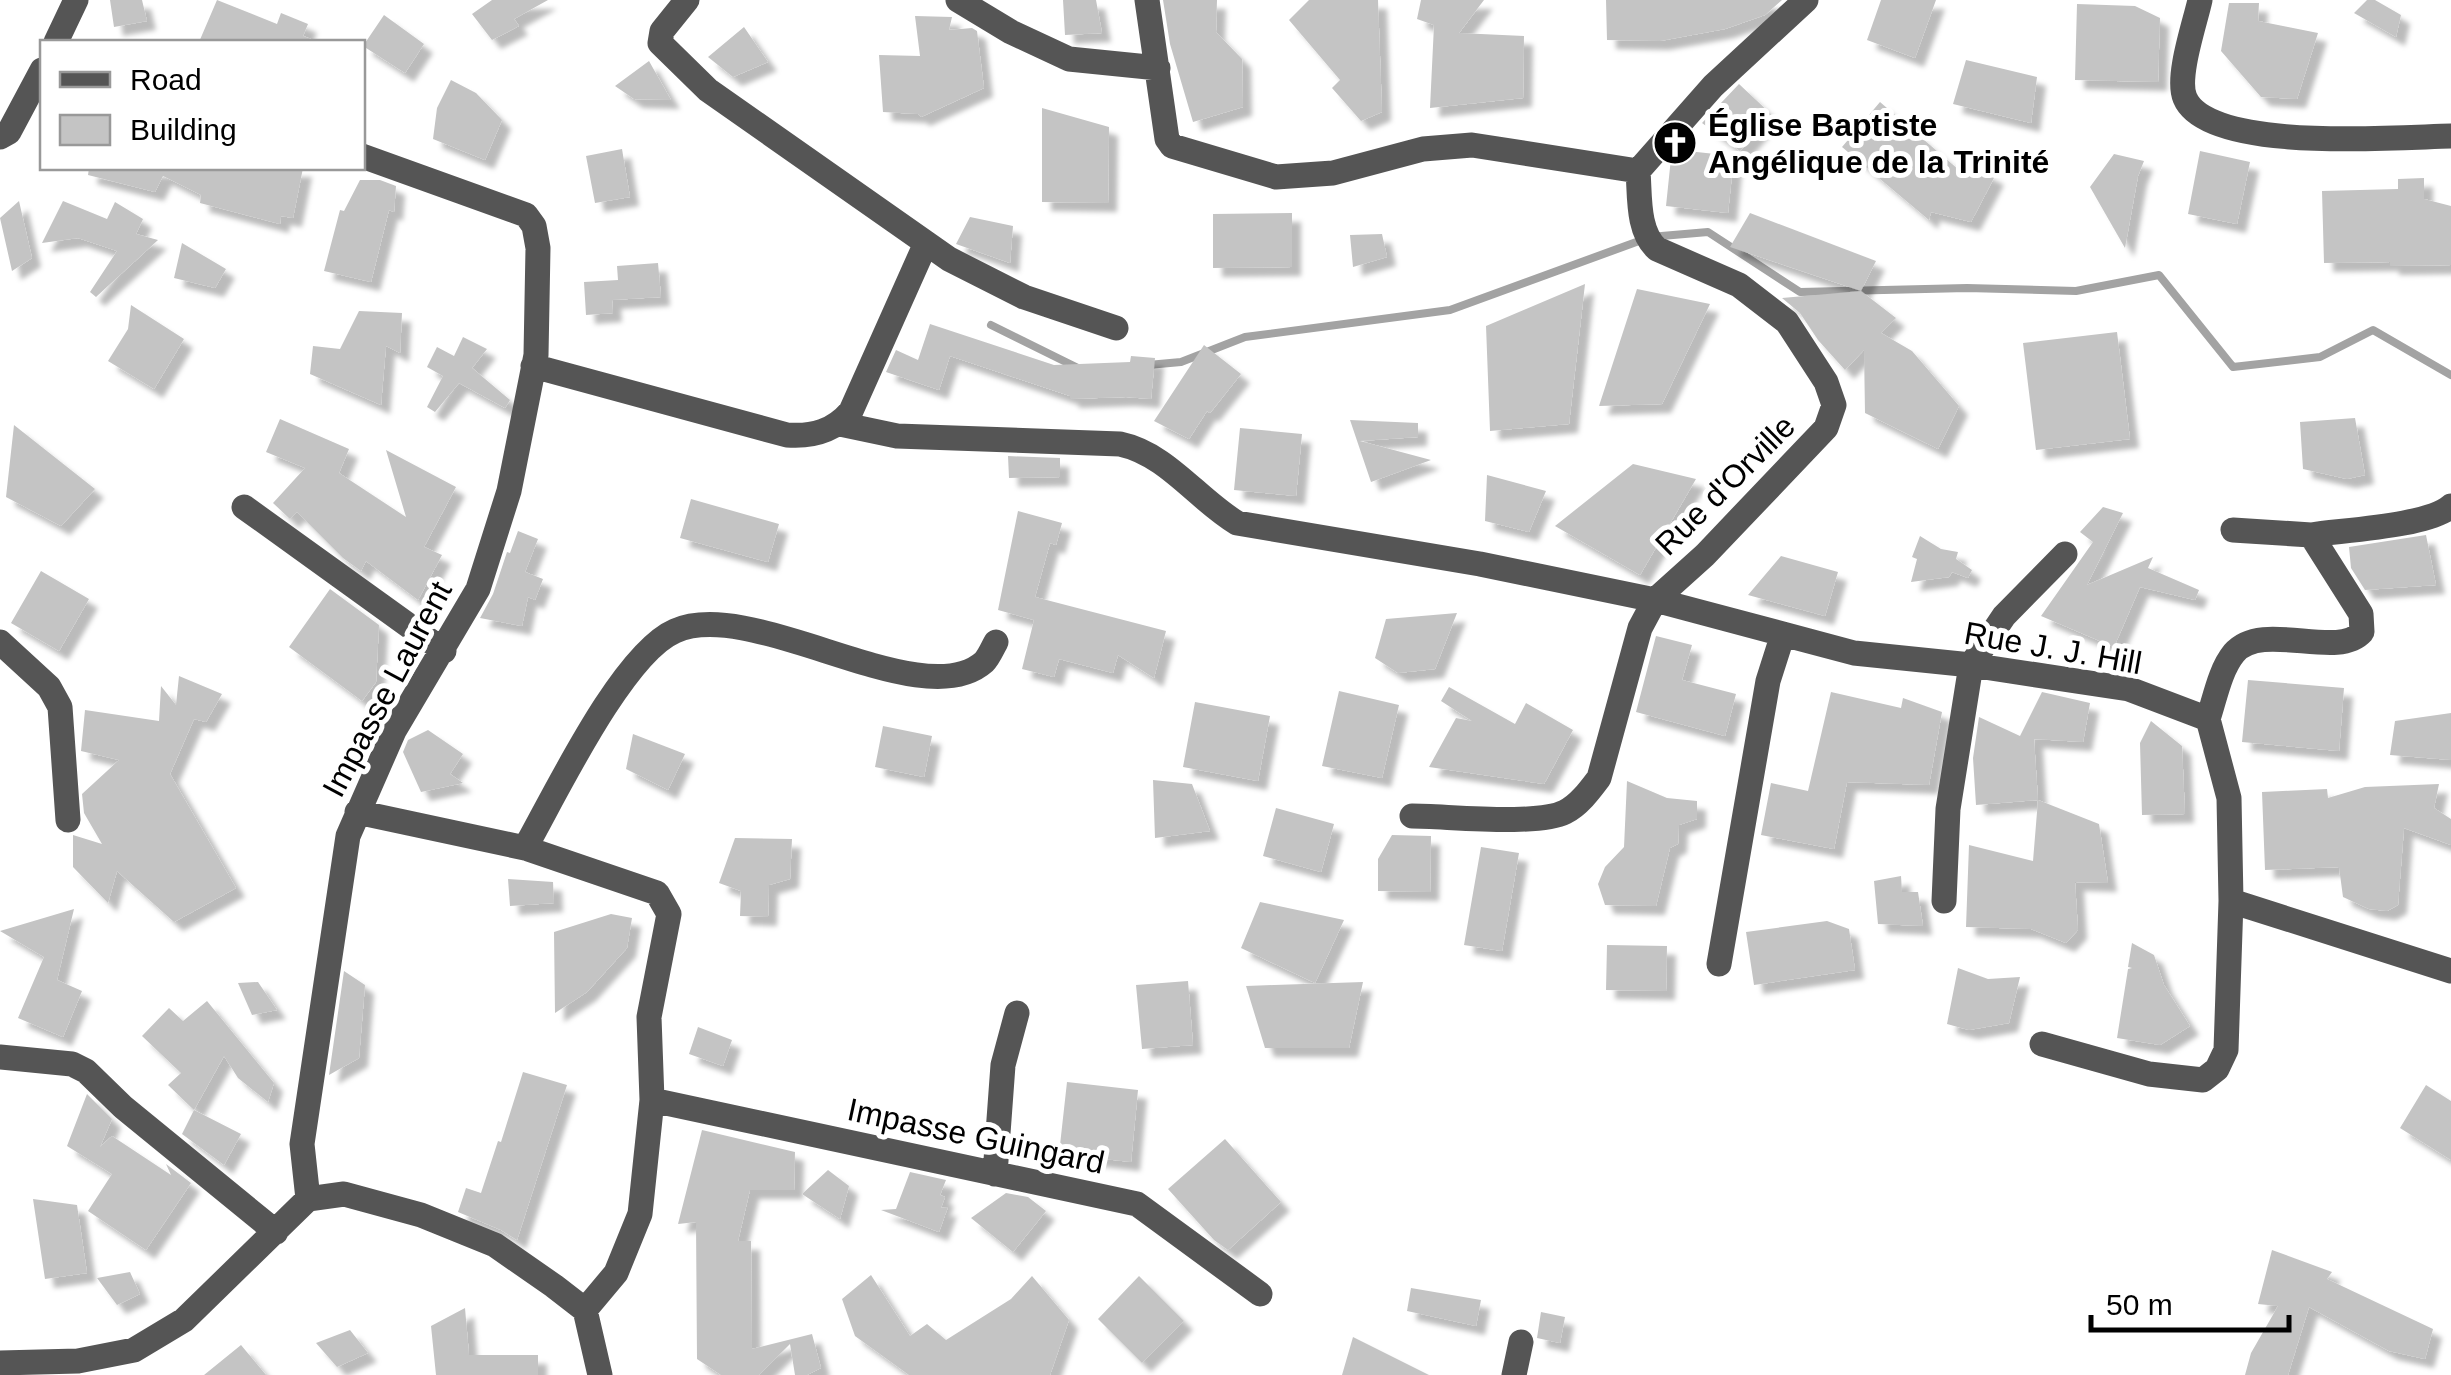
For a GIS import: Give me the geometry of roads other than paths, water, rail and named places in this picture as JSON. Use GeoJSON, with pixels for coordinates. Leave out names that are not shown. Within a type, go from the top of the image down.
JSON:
{"type":"FeatureCollection","features":[{"type":"Feature","properties":{"kind":"street"},"geometry":{"type":"LineString","coordinates":[[57,40],[76,0]]}},
{"type":"Feature","properties":{"kind":"street"},"geometry":{"type":"LineString","coordinates":[[687,0],[662,31],[660,43],[708,90],[949,259],[1024,297],[1116,328]]}},
{"type":"Feature","properties":{"kind":"street"},"geometry":{"type":"LineString","coordinates":[[958,0],[1069,60],[1158,68]]}},
{"type":"Feature","properties":{"kind":"street"},"geometry":{"type":"LineString","coordinates":[[1147,0],[1172,146],[1276,178],[1333,174],[1424,149],[1472,144],[1638,171],[1713,86],[1806,0]]}},
{"type":"Feature","properties":{"kind":"street"},"geometry":{"type":"LineString","coordinates":[[2200,0],[2183,94],[2190,107],[2208,122],[2256,134],[2326,140],[2451,136]]}},
{"type":"Feature","properties":{"kind":"street"},"geometry":{"type":"LineString","coordinates":[[0,137],[10,132],[40,74]]}},
{"type":"Feature","properties":{"kind":"street","name":"Impasse Laurent"},"geometry":{"type":"LineString","coordinates":[[308,1200],[302,1144],[348,836],[394,731],[478,589],[509,491],[534,366],[538,248],[534,226],[526,215],[365,157]]}},
{"type":"Feature","properties":{"kind":"street","name":"Rue d'Orville"},"geometry":{"type":"LineString","coordinates":[[1638,171],[1647,236],[1657,249],[1739,285],[1787,322],[1826,382],[1834,405],[1826,428],[1800,459],[1655,600]]}},
{"type":"Feature","properties":{"kind":"street"},"geometry":{"type":"LineString","coordinates":[[534,366],[787,435],[816,434],[840,424],[851,411],[926,243]]}},
{"type":"Feature","properties":{"kind":"street","name":"Rue J. J. Hill"},"geometry":{"type":"LineString","coordinates":[[840,424],[898,436],[1120,444],[1142,449],[1236,523],[1480,564],[1655,600],[1854,653],[1971,665],[2130,689],[2208,719]]}},
{"type":"Feature","properties":{"kind":"street"},"geometry":{"type":"LineString","coordinates":[[2233,530],[2311,535],[2443,513],[2451,506]]}},
{"type":"Feature","properties":{"kind":"street"},"geometry":{"type":"LineString","coordinates":[[244,507],[444,651]]}},
{"type":"Feature","properties":{"kind":"street"},"geometry":{"type":"LineString","coordinates":[[2042,1044],[2150,1074],[2203,1080],[2217,1069],[2226,1050],[2231,902],[2228,798],[2208,719],[2235,651],[2248,644],[2272,640],[2341,642],[2356,639],[2362,632],[2361,614],[2311,535]]}},
{"type":"Feature","properties":{"kind":"street"},"geometry":{"type":"LineString","coordinates":[[1944,900],[1948,810],[1971,665],[2004,616],[2064,554]]}},
{"type":"Feature","properties":{"kind":"street"},"geometry":{"type":"LineString","coordinates":[[1412,816],[1540,818],[1565,812],[1585,795],[1599,778],[1640,628],[1655,600]]}},
{"type":"Feature","properties":{"kind":"street"},"geometry":{"type":"LineString","coordinates":[[525,848],[616,688],[644,652],[674,630],[712,623],[904,672],[952,676],[986,661],[996,642]]}},
{"type":"Feature","properties":{"kind":"street"},"geometry":{"type":"LineString","coordinates":[[1720,964],[1768,681],[1782,634]]}},
{"type":"Feature","properties":{"kind":"street"},"geometry":{"type":"LineString","coordinates":[[0,642],[48,687],[60,707],[68,820]]}},
{"type":"Feature","properties":{"kind":"street"},"geometry":{"type":"LineString","coordinates":[[356,812],[525,848],[657,893],[668,914],[649,1018],[652,1100],[640,1214],[616,1272],[585,1310]]}},
{"type":"Feature","properties":{"kind":"street"},"geometry":{"type":"LineString","coordinates":[[2231,902],[2451,971]]}},
{"type":"Feature","properties":{"kind":"street"},"geometry":{"type":"LineString","coordinates":[[995,1174],[1003,1065],[1017,1013]]}},
{"type":"Feature","properties":{"kind":"street"},"geometry":{"type":"LineString","coordinates":[[0,1056],[72,1064],[86,1071],[124,1108],[276,1232]]}},
{"type":"Feature","properties":{"kind":"street","name":"Impasse Guingard"},"geometry":{"type":"LineString","coordinates":[[652,1100],[1137,1204],[1260,1294]]}},
{"type":"Feature","properties":{"kind":"street"},"geometry":{"type":"LineString","coordinates":[[0,1363],[78,1361],[134,1350],[184,1320],[308,1200],[344,1194],[421,1215],[495,1245],[585,1310],[600,1375]]}},
{"type":"Feature","properties":{"kind":"street"},"geometry":{"type":"LineString","coordinates":[[1514,1375],[1521,1342]]}},
{"type":"Feature","properties":{"kind":"waterway"},"geometry":{"type":"LineString","coordinates":[[1148,365],[1181,362],[1245,337],[1450,310],[1650,237],[1708,232],[1800,292],[1967,288],[2076,291],[2159,275],[2233,367],[2320,357],[2373,330],[2451,375]]}},
{"type":"Feature","properties":{"kind":"waterway"},"geometry":{"type":"LineString","coordinates":[[991,325],[1080,369]]}},
{"type":"Feature","properties":{"kind":"place","name":"Église Baptiste Angélique de la Trinité"},"geometry":{"type":"Point","coordinates":[1675,143]}}]}
